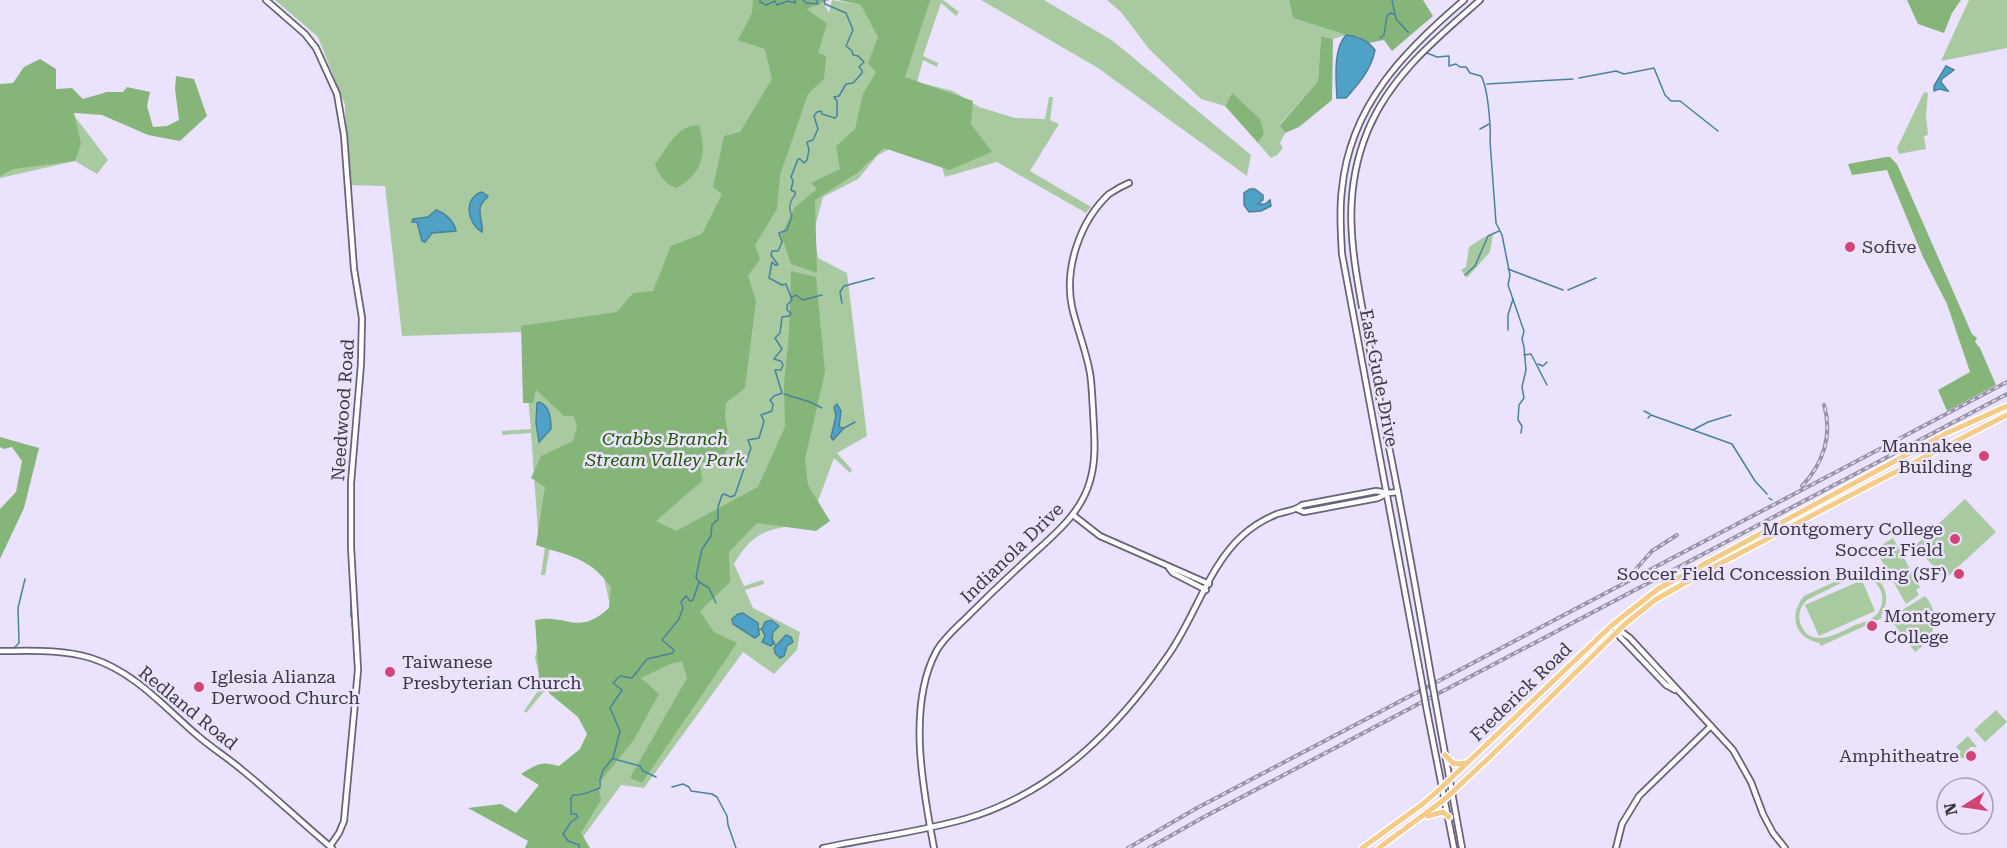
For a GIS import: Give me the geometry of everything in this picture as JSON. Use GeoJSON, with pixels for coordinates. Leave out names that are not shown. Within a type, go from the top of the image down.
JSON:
{"type":"FeatureCollection","features":[{"type":"Feature","properties":{"kind":"main road","name":"Frederick Road"},"geometry":{"type":"LineString","coordinates":[[1362,848],[1424,803],[1612,625],[1658,589],[1947,433],[2006,410]]}},
{"type":"Feature","properties":{"kind":"main road","name":"Frederick Road"},"geometry":{"type":"LineString","coordinates":[[1380,848],[1445,799],[1618,631],[1655,600],[2006,410]]}},
{"type":"Feature","properties":{"kind":"main road"},"geometry":{"type":"LineString","coordinates":[[1868,477],[1872,484]]}},
{"type":"Feature","properties":{"kind":"main road"},"geometry":{"type":"LineString","coordinates":[[1445,755],[1454,764],[1468,763]]}},
{"type":"Feature","properties":{"kind":"main road"},"geometry":{"type":"LineString","coordinates":[[1418,820],[1443,812],[1449,817]]}},
{"type":"Feature","properties":{"kind":"street","name":"Needwood Road"},"geometry":{"type":"LineString","coordinates":[[266,0],[305,34],[316,48],[337,94],[344,135],[354,269],[363,318],[351,483],[351,547],[358,670],[344,820],[331,847]]}},
{"type":"Feature","properties":{"kind":"street","name":"East Gude Drive"},"geometry":{"type":"LineString","coordinates":[[1454,848],[1342,254],[1340,221],[1342,188],[1360,123],[1379,89],[1399,61],[1419,39],[1464,0]]}},
{"type":"Feature","properties":{"kind":"street","name":"East Gude Drive"},"geometry":{"type":"LineString","coordinates":[[1462,848],[1398,492],[1368,340],[1353,253],[1350,221],[1357,166],[1369,127],[1397,81],[1418,56],[1480,0]]}},
{"type":"Feature","properties":{"kind":"street"},"geometry":{"type":"LineString","coordinates":[[1360,123],[1369,127]]}},
{"type":"Feature","properties":{"kind":"street","name":"Indianola Drive"},"geometry":{"type":"LineString","coordinates":[[934,848],[924,795],[919,720],[924,682],[937,650],[970,614],[1073,515],[1089,486],[1096,449],[1092,386],[1086,354],[1072,306],[1070,289],[1072,272],[1080,237],[1091,217],[1111,193],[1129,183]]}},
{"type":"Feature","properties":{"kind":"street"},"geometry":{"type":"LineString","coordinates":[[823,848],[965,819],[999,807],[1052,779],[1083,755],[1121,717],[1149,683],[1170,653],[1222,559],[1243,535],[1263,520],[1297,509],[1302,505],[1376,491],[1398,492]]}},
{"type":"Feature","properties":{"kind":"street"},"geometry":{"type":"LineString","coordinates":[[1073,515],[1100,536],[1168,568],[1174,568],[1207,587]]}},
{"type":"Feature","properties":{"kind":"street"},"geometry":{"type":"LineString","coordinates":[[1612,625],[1620,637],[1666,685],[1678,691],[1733,750],[1752,782],[1762,814],[1785,848]]}},
{"type":"Feature","properties":{"kind":"street","name":"Redland Road"},"geometry":{"type":"LineString","coordinates":[[0,651],[60,651],[93,659],[116,669],[157,698],[331,847]]}},
{"type":"Feature","properties":{"kind":"street"},"geometry":{"type":"LineString","coordinates":[[1616,848],[1622,824],[1639,796],[1711,726]]}},
{"type":"Feature","properties":{"kind":"green space","name":"Crabbs Branch Stream Valley Park"},"geometry":{"type":"Polygon","coordinates":[[[275,0],[822,0],[829,13],[832,0],[861,5],[882,0],[943,0],[959,12],[956,16],[941,3],[923,56],[938,63],[937,67],[923,60],[917,82],[953,91],[979,107],[1015,118],[1045,119],[1049,97],[1053,97],[1050,120],[1059,124],[1030,171],[1091,207],[1086,213],[997,162],[945,177],[936,146],[900,144],[878,155],[858,179],[823,197],[814,231],[818,258],[847,273],[867,436],[837,453],[852,470],[850,473],[834,458],[810,523],[765,532],[750,543],[734,564],[744,586],[763,580],[764,584],[745,590],[753,608],[800,632],[797,650],[774,674],[743,652],[644,788],[621,785],[583,837],[527,848],[591,739],[578,703],[546,689],[526,713],[524,711],[542,685],[535,658],[541,628],[614,624],[599,555],[550,547],[545,575],[541,575],[545,547],[539,546],[531,433],[502,435],[502,431],[531,429],[522,332],[402,336],[385,186],[347,185],[345,105],[318,37],[275,0]]]}},
{"type":"Feature","properties":{"kind":"green space","name":"Crabbs Branch Stream Valley Park"},"geometry":{"type":"Polygon","coordinates":[[[753,0],[829,0],[807,9],[827,24],[818,53],[826,56],[824,79],[808,94],[780,175],[777,209],[755,245],[760,259],[748,276],[756,301],[745,388],[726,403],[725,417],[730,445],[720,460],[700,463],[702,481],[656,521],[676,531],[758,487],[785,427],[784,384],[789,333],[791,271],[816,277],[825,372],[805,459],[808,485],[830,521],[816,531],[757,523],[729,552],[730,582],[700,611],[714,632],[737,643],[642,783],[630,778],[687,678],[682,661],[670,664],[641,678],[659,694],[633,741],[598,784],[601,800],[581,833],[590,848],[525,848],[528,841],[468,808],[501,804],[516,813],[539,785],[521,774],[538,764],[547,763],[559,766],[580,749],[587,734],[578,717],[550,694],[539,678],[535,620],[556,619],[580,623],[589,621],[609,608],[611,587],[595,569],[586,563],[536,545],[545,487],[531,478],[541,456],[573,441],[577,427],[574,416],[564,416],[536,390],[533,403],[523,403],[521,326],[617,312],[633,293],[653,291],[671,246],[702,234],[722,194],[713,187],[724,136],[740,132],[772,79],[765,49],[738,40],[752,13],[753,0]]]}},
{"type":"Feature","properties":{"kind":"green space"},"geometry":{"type":"Polygon","coordinates":[[[838,0],[930,0],[905,77],[973,101],[971,124],[992,152],[949,170],[884,148],[857,173],[815,200],[817,273],[791,264],[781,235],[795,207],[817,189],[811,183],[840,169],[836,146],[855,129],[863,94],[876,72],[868,63],[878,37],[861,5],[838,0]]]}},
{"type":"Feature","properties":{"kind":"green space"},"geometry":{"type":"Polygon","coordinates":[[[981,0],[1044,0],[1113,41],[1251,155],[1247,176],[1098,68],[981,0]]]}},
{"type":"Feature","properties":{"kind":"green space"},"geometry":{"type":"Polygon","coordinates":[[[1107,0],[1289,0],[1293,18],[1346,35],[1333,39],[1321,36],[1318,81],[1280,124],[1285,133],[1280,143],[1283,148],[1271,158],[1258,143],[1264,134],[1232,93],[1225,106],[1201,99],[1149,49],[1121,12],[1107,0]]]}},
{"type":"Feature","properties":{"kind":"green space"},"geometry":{"type":"Polygon","coordinates":[[[1289,0],[1423,0],[1433,16],[1392,51],[1384,40],[1369,43],[1359,37],[1293,18],[1289,0]]]}},
{"type":"Feature","properties":{"kind":"green space"},"geometry":{"type":"Polygon","coordinates":[[[1907,0],[1961,0],[1952,13],[1944,33],[1918,24],[1907,0]]]}},
{"type":"Feature","properties":{"kind":"green space"},"geometry":{"type":"Polygon","coordinates":[[[1969,0],[2007,0],[2007,48],[1941,61],[1969,0]]]}},
{"type":"Feature","properties":{"kind":"green space"},"geometry":{"type":"Polygon","coordinates":[[[1321,36],[1333,39],[1332,100],[1299,127],[1285,133],[1280,125],[1318,81],[1321,36]]]}},
{"type":"Feature","properties":{"kind":"green space"},"geometry":{"type":"Polygon","coordinates":[[[40,59],[56,69],[56,89],[72,88],[83,99],[107,92],[123,92],[127,87],[150,92],[147,106],[153,127],[167,126],[179,120],[175,89],[176,76],[194,79],[207,116],[180,141],[148,135],[102,115],[74,113],[81,144],[75,161],[13,169],[0,176],[0,84],[13,83],[24,67],[40,59]]]}},
{"type":"Feature","properties":{"kind":"green space"},"geometry":{"type":"Polygon","coordinates":[[[0,88],[70,110],[108,160],[97,174],[75,161],[0,178],[0,88]]]}},
{"type":"Feature","properties":{"kind":"green space"},"geometry":{"type":"Polygon","coordinates":[[[1924,92],[1928,93],[1926,116],[1928,135],[1924,136],[1926,149],[1899,154],[1897,148],[1924,92]]]}},
{"type":"Feature","properties":{"kind":"green space"},"geometry":{"type":"Polygon","coordinates":[[[1232,93],[1260,119],[1264,134],[1258,143],[1225,106],[1232,93]]]}},
{"type":"Feature","properties":{"kind":"green space"},"geometry":{"type":"Polygon","coordinates":[[[699,125],[703,145],[701,162],[692,176],[676,188],[662,178],[655,164],[678,133],[691,126],[699,125]]]}},
{"type":"Feature","properties":{"kind":"green space"},"geometry":{"type":"Polygon","coordinates":[[[1890,157],[1897,164],[1972,334],[1977,338],[1975,342],[1980,348],[1996,385],[1947,411],[1938,390],[1970,372],[1947,304],[1923,257],[1887,170],[1852,175],[1848,164],[1890,157]]]}},
{"type":"Feature","properties":{"kind":"green space"},"geometry":{"type":"Polygon","coordinates":[[[1493,235],[1490,252],[1467,278],[1461,270],[1466,267],[1469,247],[1484,237],[1493,235]]]}},
{"type":"Feature","properties":{"kind":"green space"},"geometry":{"type":"Polygon","coordinates":[[[0,437],[39,448],[24,508],[0,559],[0,509],[16,492],[22,461],[12,447],[4,449],[0,447],[0,437]]]}},
{"type":"Feature","properties":{"kind":"green space","name":"Montgomery College Soccer Field"},"geometry":{"type":"Polygon","coordinates":[[[1965,499],[1996,532],[1945,579],[1915,546],[1965,499]]]}},
{"type":"Feature","properties":{"kind":"green space"},"geometry":{"type":"Polygon","coordinates":[[[1893,538],[1920,587],[1916,590],[1919,595],[1906,604],[1875,549],[1893,538]]]}},
{"type":"Feature","properties":{"kind":"green space"},"geometry":{"type":"Polygon","coordinates":[[[1861,572],[1875,577],[1880,582],[1886,594],[1882,618],[1821,646],[1799,631],[1795,618],[1799,603],[1804,596],[1849,575],[1861,572]],[[1861,576],[1851,578],[1807,600],[1799,615],[1805,632],[1818,638],[1832,636],[1875,616],[1881,608],[1882,595],[1877,585],[1861,576]]]}},
{"type":"Feature","properties":{"kind":"green space"},"geometry":{"type":"Polygon","coordinates":[[[1862,580],[1875,611],[1819,636],[1805,605],[1862,580]]]}},
{"type":"Feature","properties":{"kind":"green space"},"geometry":{"type":"Polygon","coordinates":[[[1925,596],[1933,611],[1934,626],[1927,640],[1915,652],[1891,617],[1925,596]]]}},
{"type":"Feature","properties":{"kind":"green space"},"geometry":{"type":"Polygon","coordinates":[[[1996,710],[2007,722],[1985,742],[1974,730],[1996,710]]]}},
{"type":"Feature","properties":{"kind":"green space"},"geometry":{"type":"Polygon","coordinates":[[[1968,736],[1977,747],[1970,747],[1964,758],[1961,758],[1957,755],[1961,752],[1956,747],[1968,736]]]}},
{"type":"Feature","properties":{"kind":"water"},"geometry":{"type":"Polygon","coordinates":[[[1346,35],[1363,40],[1375,50],[1371,64],[1360,81],[1346,98],[1337,98],[1337,56],[1346,35]]]}},
{"type":"Feature","properties":{"kind":"water"},"geometry":{"type":"Polygon","coordinates":[[[1946,66],[1954,70],[1941,82],[1948,91],[1939,89],[1934,91],[1934,86],[1946,66]]]}},
{"type":"Feature","properties":{"kind":"water"},"geometry":{"type":"Polygon","coordinates":[[[1255,189],[1263,195],[1263,200],[1258,204],[1265,204],[1270,200],[1271,206],[1261,211],[1249,212],[1244,205],[1244,193],[1255,189]]]}},
{"type":"Feature","properties":{"kind":"water"},"geometry":{"type":"Polygon","coordinates":[[[482,192],[488,196],[480,208],[482,232],[473,223],[469,211],[472,200],[482,192]]]}},
{"type":"Feature","properties":{"kind":"water"},"geometry":{"type":"Polygon","coordinates":[[[436,210],[449,218],[456,231],[432,233],[425,242],[422,241],[417,222],[412,222],[413,219],[428,217],[436,210]]]}},
{"type":"Feature","properties":{"kind":"water"},"geometry":{"type":"Polygon","coordinates":[[[539,402],[548,410],[551,429],[539,442],[536,423],[537,403],[539,402]]]}},
{"type":"Feature","properties":{"kind":"water"},"geometry":{"type":"Polygon","coordinates":[[[837,404],[841,411],[839,427],[844,428],[833,440],[831,437],[836,416],[834,407],[837,404]]]}},
{"type":"Feature","properties":{"kind":"water"},"geometry":{"type":"Polygon","coordinates":[[[743,613],[758,623],[759,635],[755,638],[733,624],[732,619],[743,613]]]}},
{"type":"Feature","properties":{"kind":"water"},"geometry":{"type":"Polygon","coordinates":[[[771,620],[779,626],[773,632],[774,642],[771,646],[762,642],[765,636],[762,629],[765,622],[771,620]]]}},
{"type":"Feature","properties":{"kind":"water"},"geometry":{"type":"Polygon","coordinates":[[[786,635],[791,637],[793,642],[787,646],[784,656],[780,658],[774,648],[786,635]]]}},
{"type":"Feature","properties":{"kind":"waterway"},"geometry":{"type":"LineString","coordinates":[[760,0],[766,5],[775,1],[777,5],[788,1],[795,3],[795,0]]}},
{"type":"Feature","properties":{"kind":"waterway"},"geometry":{"type":"LineString","coordinates":[[803,0],[806,3],[818,4],[816,0]]}},
{"type":"Feature","properties":{"kind":"waterway"},"geometry":{"type":"LineString","coordinates":[[579,848],[579,845],[568,841],[563,834],[571,822],[578,817],[576,814],[571,814],[571,798],[573,795],[600,788],[603,770],[613,758],[620,731],[610,708],[622,690],[613,683],[620,676],[632,678],[647,659],[673,653],[674,650],[662,640],[679,619],[683,608],[681,602],[686,596],[690,601],[693,600],[699,582],[696,577],[702,549],[711,536],[712,525],[718,519],[718,507],[722,495],[731,497],[735,495],[751,448],[748,440],[759,438],[764,421],[761,415],[772,411],[773,404],[770,400],[782,393],[775,370],[781,370],[783,365],[781,361],[774,359],[782,349],[775,338],[780,333],[782,317],[789,316],[791,313],[787,310],[787,305],[792,300],[786,284],[782,285],[769,278],[772,262],[778,265],[771,255],[772,251],[778,251],[782,242],[779,233],[787,230],[792,216],[790,205],[795,192],[791,190],[793,181],[791,177],[798,159],[804,163],[807,160],[809,150],[807,142],[813,140],[818,129],[814,116],[821,111],[822,114],[835,118],[837,116],[837,101],[834,97],[839,96],[846,84],[853,83],[862,73],[859,67],[864,62],[858,56],[853,55],[846,46],[853,30],[846,13],[825,4],[824,0]]}},
{"type":"Feature","properties":{"kind":"waterway"},"geometry":{"type":"LineString","coordinates":[[1392,0],[1396,19],[1408,32]]}},
{"type":"Feature","properties":{"kind":"waterway"},"geometry":{"type":"LineString","coordinates":[[1380,38],[1384,35],[1387,16],[1390,13],[1394,14]]}},
{"type":"Feature","properties":{"kind":"waterway"},"geometry":{"type":"LineString","coordinates":[[1427,53],[1437,57],[1449,56],[1449,66],[1456,64],[1466,67],[1470,73],[1481,76],[1486,89],[1496,223],[1502,235],[1510,275],[1508,285],[1524,331],[1522,339],[1526,370],[1522,387],[1524,398],[1519,405],[1518,420],[1522,426],[1521,433]]}},
{"type":"Feature","properties":{"kind":"waterway"},"geometry":{"type":"LineString","coordinates":[[1579,78],[1616,71],[1624,74],[1654,68],[1665,95],[1671,101],[1680,101],[1718,131]]}},
{"type":"Feature","properties":{"kind":"waterway"},"geometry":{"type":"LineString","coordinates":[[1487,84],[1573,79]]}},
{"type":"Feature","properties":{"kind":"waterway"},"geometry":{"type":"LineString","coordinates":[[1480,129],[1489,124]]}},
{"type":"Feature","properties":{"kind":"waterway"},"geometry":{"type":"LineString","coordinates":[[1465,275],[1475,266],[1488,236],[1499,231]]}},
{"type":"Feature","properties":{"kind":"waterway"},"geometry":{"type":"LineString","coordinates":[[1508,269],[1563,290]]}},
{"type":"Feature","properties":{"kind":"waterway"},"geometry":{"type":"LineString","coordinates":[[842,303],[840,292],[844,286],[874,278]]}},
{"type":"Feature","properties":{"kind":"waterway"},"geometry":{"type":"LineString","coordinates":[[1568,290],[1596,278]]}},
{"type":"Feature","properties":{"kind":"waterway"},"geometry":{"type":"LineString","coordinates":[[792,297],[796,295],[803,300],[822,295]]}},
{"type":"Feature","properties":{"kind":"waterway"},"geometry":{"type":"LineString","coordinates":[[1508,330],[1508,315],[1513,299]]}},
{"type":"Feature","properties":{"kind":"waterway"},"geometry":{"type":"LineString","coordinates":[[1524,355],[1531,354],[1547,385]]}},
{"type":"Feature","properties":{"kind":"waterway"},"geometry":{"type":"LineString","coordinates":[[1538,364],[1543,366],[1547,362]]}},
{"type":"Feature","properties":{"kind":"waterway"},"geometry":{"type":"LineString","coordinates":[[784,394],[822,408]]}},
{"type":"Feature","properties":{"kind":"waterway"},"geometry":{"type":"LineString","coordinates":[[1644,411],[1650,414]]}},
{"type":"Feature","properties":{"kind":"waterway"},"geometry":{"type":"LineString","coordinates":[[1648,418],[1651,415],[1732,444],[1755,481],[1767,494]]}},
{"type":"Feature","properties":{"kind":"waterway"},"geometry":{"type":"LineString","coordinates":[[1693,430],[1708,422],[1731,415]]}},
{"type":"Feature","properties":{"kind":"waterway"},"geometry":{"type":"LineString","coordinates":[[844,428],[855,422]]}},
{"type":"Feature","properties":{"kind":"waterway"},"geometry":{"type":"LineString","coordinates":[[15,647],[19,643],[18,608],[25,579]]}},
{"type":"Feature","properties":{"kind":"waterway"},"geometry":{"type":"LineString","coordinates":[[699,582],[709,588],[716,603]]}},
{"type":"Feature","properties":{"kind":"waterway"},"geometry":{"type":"LineString","coordinates":[[351,599],[351,617]]}},
{"type":"Feature","properties":{"kind":"waterway"},"geometry":{"type":"LineString","coordinates":[[758,630],[762,629]]}},
{"type":"Feature","properties":{"kind":"waterway"},"geometry":{"type":"LineString","coordinates":[[772,643],[776,645]]}},
{"type":"Feature","properties":{"kind":"waterway"},"geometry":{"type":"LineString","coordinates":[[614,759],[640,766],[643,771],[656,777]]}},
{"type":"Feature","properties":{"kind":"waterway"},"geometry":{"type":"LineString","coordinates":[[672,787],[683,784],[691,791],[717,797],[727,816],[736,848]]}},
{"type":"Feature","properties":{"kind":"railway"},"geometry":{"type":"LineString","coordinates":[[1128,848],[1197,808],[2007,382]]}},
{"type":"Feature","properties":{"kind":"railway"},"geometry":{"type":"LineString","coordinates":[[1149,848],[2007,394]]}},
{"type":"Feature","properties":{"kind":"railway"},"geometry":{"type":"LineString","coordinates":[[1802,486],[1821,459],[1827,438],[1824,405]]}},
{"type":"Feature","properties":{"kind":"railway"},"geometry":{"type":"LineString","coordinates":[[1629,577],[1652,551],[1677,535]]}},
{"type":"Feature","properties":{"kind":"place","name":"Sofive"},"geometry":{"type":"Point","coordinates":[1850,247]}},
{"type":"Feature","properties":{"kind":"place","name":"Mannakee Building"},"geometry":{"type":"Point","coordinates":[1984,456]}},
{"type":"Feature","properties":{"kind":"place","name":"Montgomery College Soccer Field"},"geometry":{"type":"Point","coordinates":[1955,539]}},
{"type":"Feature","properties":{"kind":"place","name":"Soccer Field Concession Building (SF)"},"geometry":{"type":"Point","coordinates":[1959,574]}},
{"type":"Feature","properties":{"kind":"place","name":"Montgomery College"},"geometry":{"type":"Point","coordinates":[1872,626]}},
{"type":"Feature","properties":{"kind":"place","name":"Taiwanese Presbyterian Church"},"geometry":{"type":"Point","coordinates":[390,672]}},
{"type":"Feature","properties":{"kind":"place","name":"Iglesia Alianza Derwood Church"},"geometry":{"type":"Point","coordinates":[199,687]}},
{"type":"Feature","properties":{"kind":"place","name":"Amphitheatre"},"geometry":{"type":"Point","coordinates":[1971,756]}}]}
